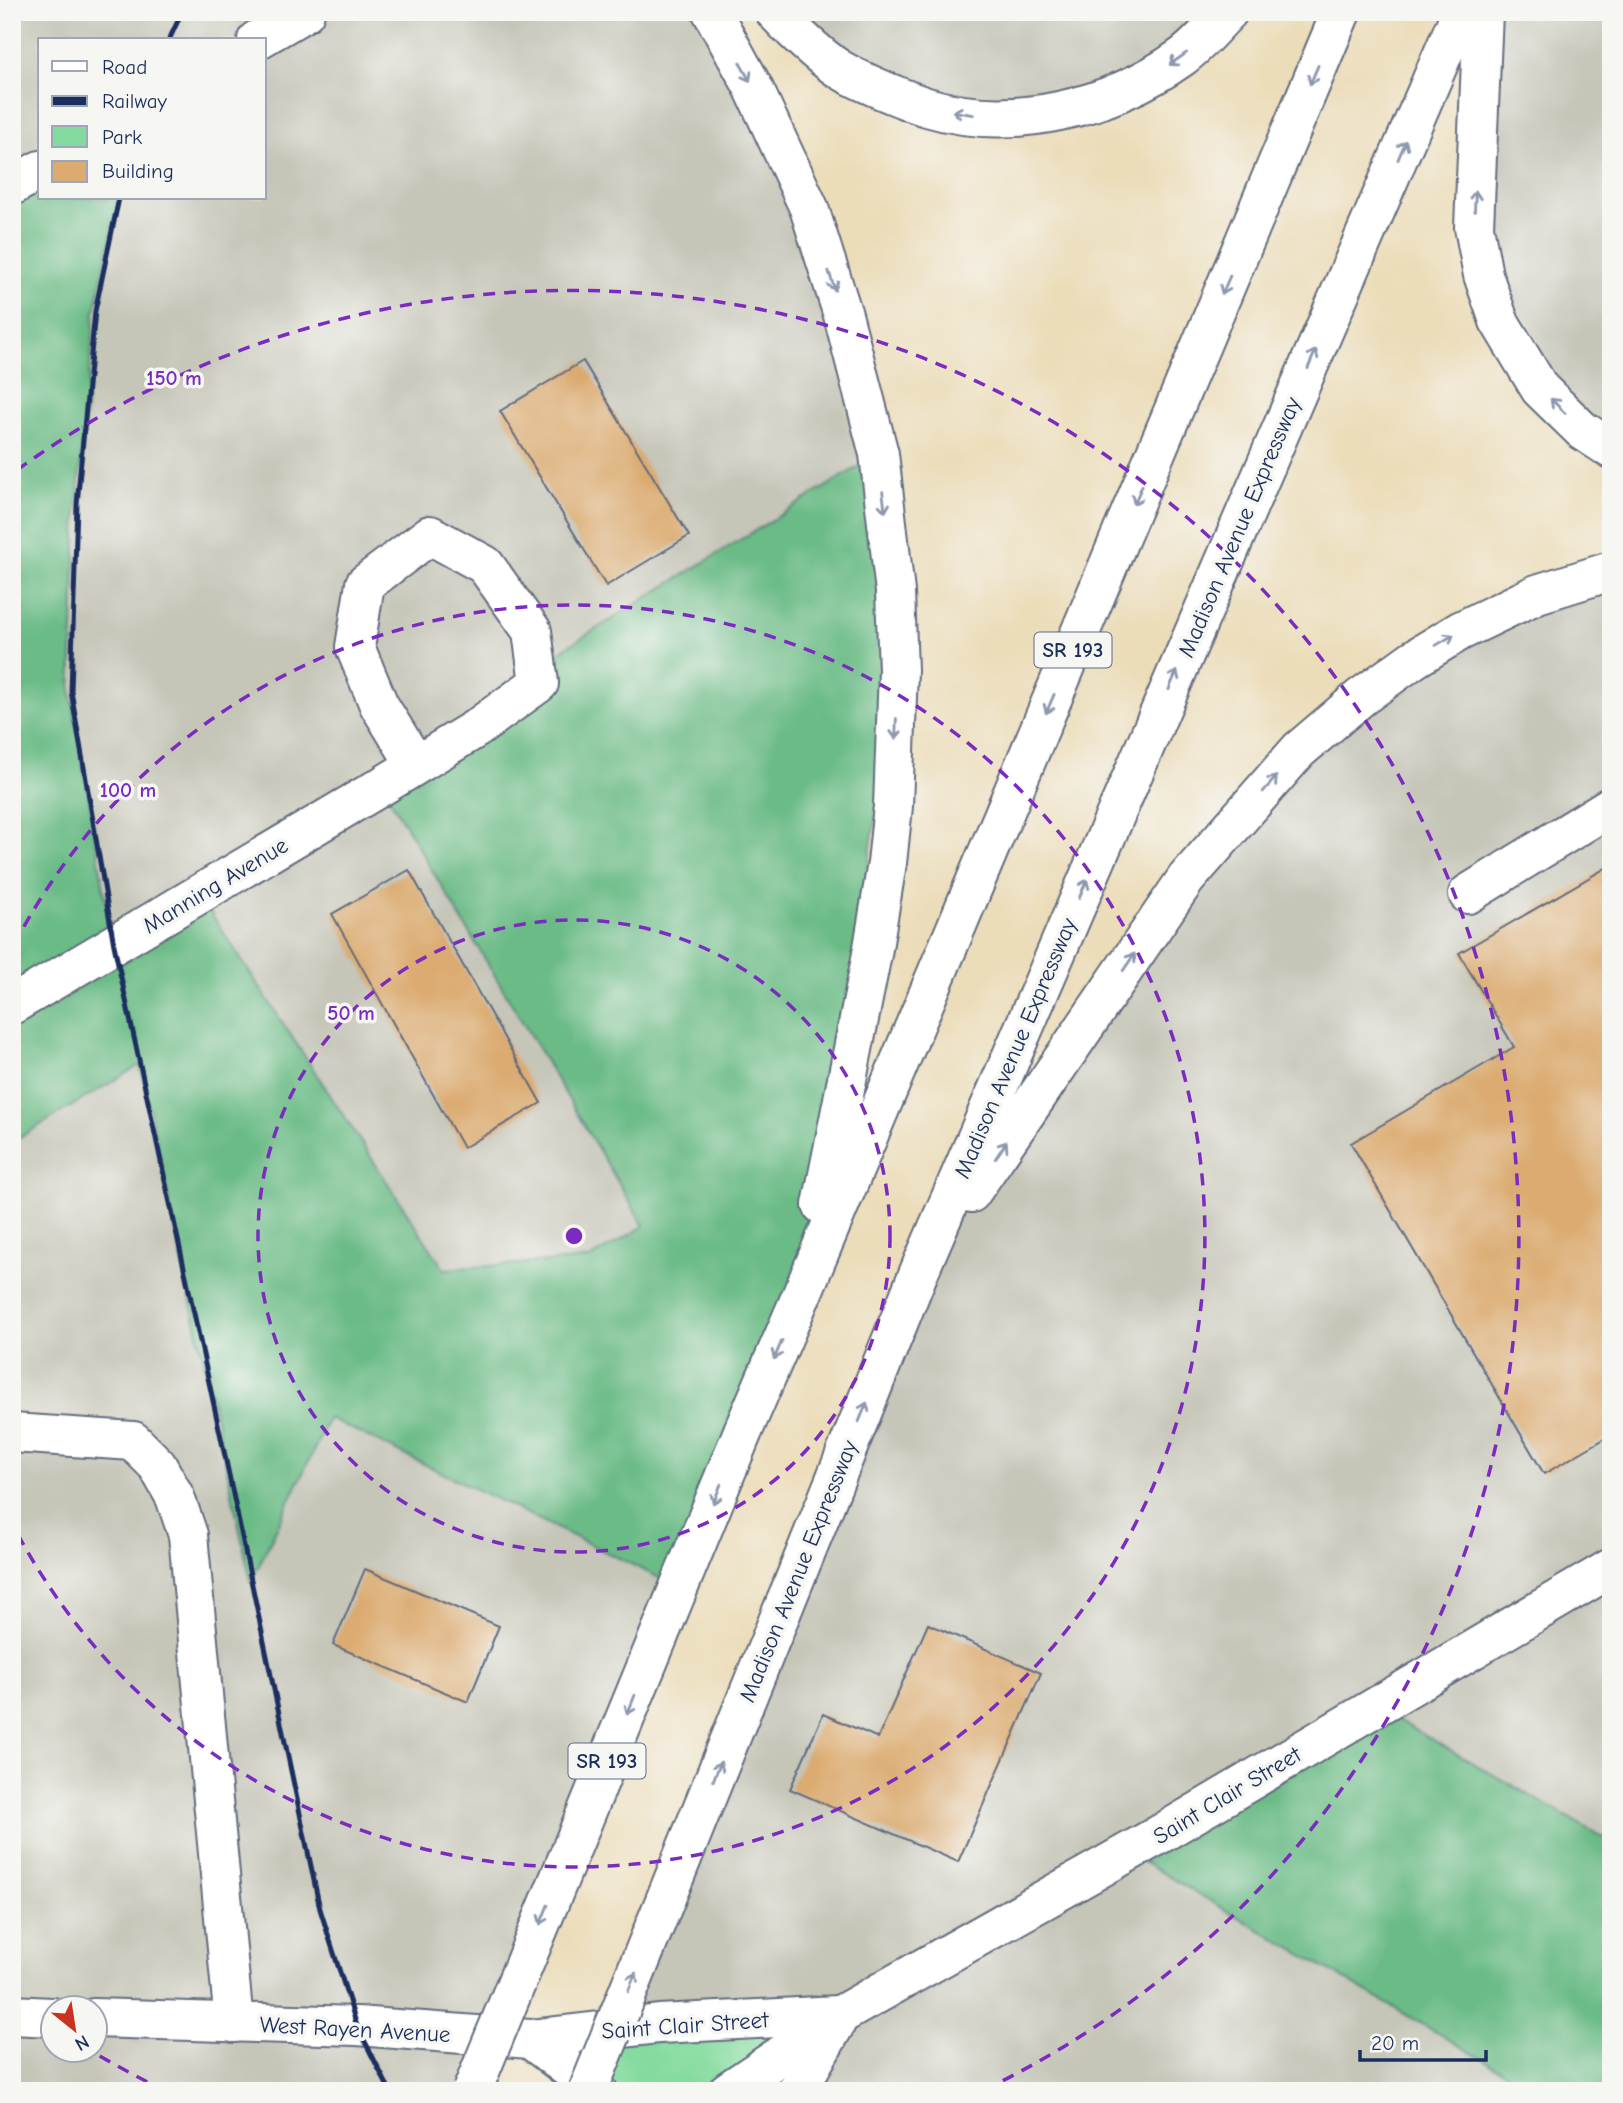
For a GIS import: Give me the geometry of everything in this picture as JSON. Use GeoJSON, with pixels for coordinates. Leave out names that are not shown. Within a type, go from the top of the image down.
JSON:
{"type":"FeatureCollection","features":[{"type":"Feature","properties":{"kind":"main road"},"geometry":{"type":"LineString","coordinates":[[260,38],[304,12]]}},
{"type":"Feature","properties":{"kind":"main road"},"geometry":{"type":"LineString","coordinates":[[712,12],[753,87],[809,208],[844,315],[879,454],[895,592],[898,670],[893,806],[887,863],[873,954],[805,1287]]}},
{"type":"Feature","properties":{"kind":"main road"},"geometry":{"type":"LineString","coordinates":[[775,12],[805,43],[868,85],[929,108],[971,115],[1024,117],[1062,110],[1115,95],[1150,78],[1184,55],[1228,12]]}},
{"type":"Feature","properties":{"kind":"main road","name":"SR 193"},"geometry":{"type":"LineString","coordinates":[[472,2091],[743,1431],[1341,12]]}},
{"type":"Feature","properties":{"kind":"main road","name":"Madison Avenue Expressway"},"geometry":{"type":"LineString","coordinates":[[588,2091],[921,1267],[1461,12]]}},
{"type":"Feature","properties":{"kind":"main road"},"geometry":{"type":"LineString","coordinates":[[1483,12],[1474,227],[1483,275],[1499,321],[1540,389],[1582,430],[1611,449]]}},
{"type":"Feature","properties":{"kind":"main road"},"geometry":{"type":"LineString","coordinates":[[12,186],[38,171]]}},
{"type":"Feature","properties":{"kind":"main road","name":"Manning Avenue"},"geometry":{"type":"LineString","coordinates":[[12,1004],[416,765],[477,728],[538,683],[532,631],[485,565],[430,535],[365,584],[355,648],[380,705],[416,765]]}},
{"type":"Feature","properties":{"kind":"main road"},"geometry":{"type":"LineString","coordinates":[[921,1267],[1186,879],[1299,750],[1360,698],[1414,659],[1460,631],[1537,594],[1611,571]]}},
{"type":"Feature","properties":{"kind":"main road"},"geometry":{"type":"LineString","coordinates":[[1468,894],[1611,806]]}},
{"type":"Feature","properties":{"kind":"main road"},"geometry":{"type":"LineString","coordinates":[[12,1433],[133,1441],[157,1465],[175,1497],[188,1535],[234,2023]]}},
{"type":"Feature","properties":{"kind":"main road","name":"Saint Clair Street"},"geometry":{"type":"LineString","coordinates":[[728,2091],[840,2015],[1157,1836],[1611,1568]]}},
{"type":"Feature","properties":{"kind":"main road"},"geometry":{"type":"LineString","coordinates":[[12,2015],[38,2016]]}},
{"type":"Feature","properties":{"kind":"main road"},"geometry":{"type":"LineString","coordinates":[[797,2091],[840,2015]]}},
{"type":"Feature","properties":{"kind":"main road","name":"Saint Clair Street"},"geometry":{"type":"LineString","coordinates":[[530,2039],[659,2024],[840,2015]]}},
{"type":"Feature","properties":{"kind":"main road","name":"West Rayen Avenue"},"geometry":{"type":"LineString","coordinates":[[108,2018],[357,2026],[530,2039]]}},
{"type":"Feature","properties":{"kind":"main road"},"geometry":{"type":"LineString","coordinates":[[530,2039],[598,2091]]}},
{"type":"Feature","properties":{"kind":"shaded area"},"geometry":{"type":"Polygon","coordinates":[[[12,12],[712,12],[753,87],[879,454],[537,666],[382,786],[645,1227],[589,1259],[444,1269],[199,895],[114,945],[71,691],[77,504],[95,311],[119,200],[266,200],[266,38],[38,38],[38,171],[12,186],[12,12]]]}},
{"type":"Feature","properties":{"kind":"shaded area"},"geometry":{"type":"Polygon","coordinates":[[[775,12],[1228,12],[1115,95],[929,108],[775,12]]]}},
{"type":"Feature","properties":{"kind":"shaded area"},"geometry":{"type":"Polygon","coordinates":[[[1483,12],[1611,12],[1611,449],[1582,430],[1483,275],[1483,12]]]}},
{"type":"Feature","properties":{"kind":"shaded area"},"geometry":{"type":"Polygon","coordinates":[[[1611,571],[1611,1842],[1375,1707],[1129,1853],[1537,2091],[598,2091],[921,1267],[1186,879],[1360,698],[1611,571]]]}},
{"type":"Feature","properties":{"kind":"shaded area"},"geometry":{"type":"Polygon","coordinates":[[[140,1065],[252,1581],[329,1418],[678,1587],[471,2091],[12,2091],[12,1142],[140,1065]]]}},
{"type":"Feature","properties":{"kind":"green space"},"geometry":{"type":"Polygon","coordinates":[[[38,171],[38,200],[119,200],[95,311],[77,504],[71,691],[113,944],[199,895],[444,1269],[589,1259],[644,1226],[382,786],[536,666],[879,454],[898,670],[805,1287],[678,1587],[329,1418],[251,1582],[140,1065],[12,1142],[12,186],[38,171]]]}},
{"type":"Feature","properties":{"kind":"green space"},"geometry":{"type":"Polygon","coordinates":[[[1375,1707],[1611,1842],[1611,2091],[1537,2091],[1128,1853],[1375,1707]]]}},
{"type":"Feature","properties":{"kind":"green space"},"geometry":{"type":"Polygon","coordinates":[[[840,2015],[797,2091],[598,2091],[530,2039],[840,2015]]]}},
{"type":"Feature","properties":{"kind":"building"},"geometry":{"type":"Polygon","coordinates":[[[583,361],[689,536],[606,586],[500,411],[583,361]]]}},
{"type":"Feature","properties":{"kind":"building"},"geometry":{"type":"Polygon","coordinates":[[[1611,865],[1611,1435],[1544,1474],[1351,1143],[1514,1047],[1459,953],[1611,865]]]}},
{"type":"Feature","properties":{"kind":"building"},"geometry":{"type":"Polygon","coordinates":[[[409,870],[541,1103],[463,1148],[332,914],[409,870]]]}},
{"type":"Feature","properties":{"kind":"building"},"geometry":{"type":"Polygon","coordinates":[[[365,1569],[499,1626],[468,1702],[333,1645],[365,1569]]]}},
{"type":"Feature","properties":{"kind":"building"},"geometry":{"type":"Polygon","coordinates":[[[928,1624],[1041,1673],[958,1862],[790,1789],[823,1714],[878,1738],[928,1624]]]}},
{"type":"Feature","properties":{"kind":"railway"},"geometry":{"type":"LineString","coordinates":[[170,38],[182,12]]}},
{"type":"Feature","properties":{"kind":"railway"},"geometry":{"type":"LineString","coordinates":[[119,200],[95,311],[77,504],[71,691],[114,945],[320,1909],[357,2026],[390,2091]]}}]}
